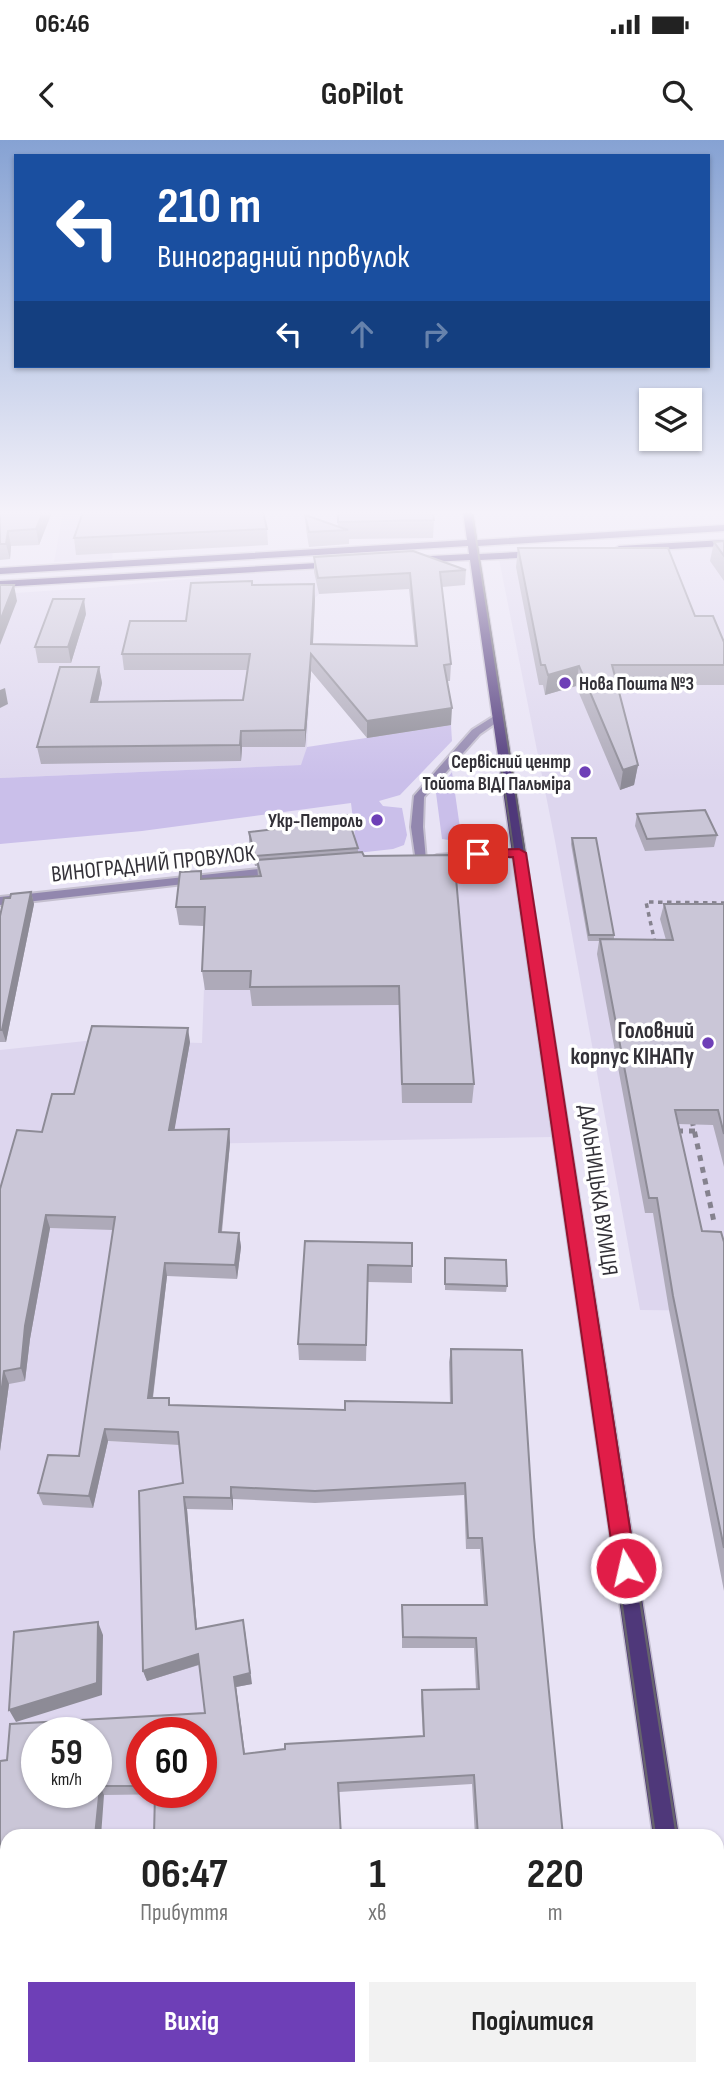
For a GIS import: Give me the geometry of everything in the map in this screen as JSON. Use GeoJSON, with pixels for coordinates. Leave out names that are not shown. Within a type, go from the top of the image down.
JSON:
{"type":"FeatureCollection","features":[{"type":"Feature","properties":{"kind":"main road","name":"ДАЛЬНИЦЬКА ВУЛИЦЯ"},"geometry":{"type":"LineString","coordinates":[[482,602],[665,1829]]}},
{"type":"Feature","properties":{"kind":"street"},"geometry":{"type":"LineString","coordinates":[[420,860],[417,827],[419,796],[476,732],[499,716]]}},
{"type":"Feature","properties":{"kind":"street"},"geometry":{"type":"LineString","coordinates":[[407,861],[519,853]]}},
{"type":"Feature","properties":{"kind":"street","name":"ВИНОГРАДНИЙ ПРОВУЛОК"},"geometry":{"type":"LineString","coordinates":[[0,901],[289,870]]}},
{"type":"Feature","properties":{"kind":"path"},"geometry":{"type":"LineString","coordinates":[[657,956],[646,902],[724,903]]}},
{"type":"Feature","properties":{"kind":"path"},"geometry":{"type":"LineString","coordinates":[[692,1118],[714,1222]]}},
{"type":"Feature","properties":{"kind":"path"},"geometry":{"type":"LineString","coordinates":[[672,1131],[695,1131]]}},
{"type":"Feature","properties":{"kind":"shaded area"},"geometry":{"type":"Polygon","coordinates":[[[0,602],[314,602],[307,747],[302,765],[0,778],[0,602]]]}},
{"type":"Feature","properties":{"kind":"shaded area"},"geometry":{"type":"Polygon","coordinates":[[[508,602],[724,602],[724,1311],[640,1310],[555,841],[508,602]]]}},
{"type":"Feature","properties":{"kind":"shaded area"},"geometry":{"type":"Polygon","coordinates":[[[451,725],[452,741],[400,795],[379,801],[383,806],[402,808],[407,835],[404,845],[393,849],[357,853],[351,803],[142,831],[0,844],[0,778],[301,765],[307,747],[451,725]]]}},
{"type":"Feature","properties":{"kind":"shaded area"},"geometry":{"type":"Polygon","coordinates":[[[452,772],[462,842],[442,839],[436,793],[452,772]]]}},
{"type":"Feature","properties":{"kind":"shaded area"},"geometry":{"type":"Polygon","coordinates":[[[513,855],[552,1137],[193,1144],[88,1440],[180,1445],[206,1717],[126,1717],[126,1808],[214,1808],[216,1829],[0,1829],[0,1050],[95,1040],[202,1043],[208,879],[513,855]]]}},
{"type":"Feature","properties":{"kind":"building"},"geometry":{"type":"Polygon","coordinates":[[[0,602],[7,602],[0,621],[0,602]]]}},
{"type":"Feature","properties":{"kind":"building"},"geometry":{"type":"Polygon","coordinates":[[[52,602],[83,602],[68,647],[35,647],[52,602]]]}},
{"type":"Feature","properties":{"kind":"building"},"geometry":{"type":"Polygon","coordinates":[[[188,602],[313,602],[311,644],[417,646],[413,602],[444,602],[451,664],[444,665],[452,708],[367,721],[311,654],[305,730],[241,731],[240,745],[37,747],[60,667],[99,667],[91,702],[243,700],[250,654],[122,654],[130,621],[186,621],[188,602]]]}},
{"type":"Feature","properties":{"kind":"building"},"geometry":{"type":"Polygon","coordinates":[[[529,602],[690,602],[695,616],[713,616],[724,642],[724,665],[612,665],[638,765],[623,770],[579,666],[548,675],[545,665],[541,665],[529,602]]]}},
{"type":"Feature","properties":{"kind":"building"},"geometry":{"type":"Polygon","coordinates":[[[705,810],[717,835],[647,839],[637,814],[705,810]]]}},
{"type":"Feature","properties":{"kind":"building"},"geometry":{"type":"Polygon","coordinates":[[[347,815],[358,848],[255,856],[249,832],[293,827],[291,821],[347,815]]]}},
{"type":"Feature","properties":{"kind":"building"},"geometry":{"type":"Polygon","coordinates":[[[572,838],[596,838],[614,935],[589,935],[572,838]]]}},
{"type":"Feature","properties":{"kind":"building"},"geometry":{"type":"Polygon","coordinates":[[[362,852],[364,856],[454,855],[474,1084],[402,1084],[399,986],[250,987],[251,971],[202,971],[205,907],[176,907],[180,872],[201,871],[201,879],[261,876],[257,860],[362,852]]]}},
{"type":"Feature","properties":{"kind":"building"},"geometry":{"type":"Polygon","coordinates":[[[31,892],[0,1030],[0,916],[4,898],[10,898],[11,894],[31,892]]]}},
{"type":"Feature","properties":{"kind":"building"},"geometry":{"type":"Polygon","coordinates":[[[664,904],[724,904],[724,1134],[718,1110],[675,1110],[702,1231],[721,1232],[724,1242],[724,1548],[673,1296],[657,1198],[649,1198],[600,939],[673,940],[664,904]]]}},
{"type":"Feature","properties":{"kind":"building"},"geometry":{"type":"Polygon","coordinates":[[[92,1026],[188,1028],[169,1130],[229,1129],[219,1232],[239,1233],[235,1265],[165,1263],[148,1398],[169,1398],[169,1405],[345,1410],[345,1401],[452,1403],[451,1349],[522,1350],[534,1537],[562,1829],[478,1829],[474,1775],[338,1783],[341,1829],[154,1829],[155,1808],[217,1808],[217,1717],[134,1717],[205,1713],[198,1654],[143,1671],[139,1491],[183,1483],[178,1432],[105,1429],[89,1496],[38,1493],[48,1455],[79,1456],[115,1217],[46,1215],[25,1326],[21,1368],[4,1371],[0,1402],[0,1189],[17,1130],[42,1132],[52,1094],[74,1094],[92,1026]],[[465,1483],[315,1491],[231,1487],[231,1498],[184,1497],[196,1629],[243,1620],[250,1673],[234,1677],[244,1754],[285,1749],[285,1744],[424,1736],[422,1690],[479,1689],[476,1638],[403,1637],[402,1605],[487,1605],[482,1538],[468,1538],[465,1483]]]}},
{"type":"Feature","properties":{"kind":"building"},"geometry":{"type":"Polygon","coordinates":[[[305,1241],[412,1243],[412,1266],[368,1265],[366,1345],[298,1344],[305,1241]]]}},
{"type":"Feature","properties":{"kind":"building"},"geometry":{"type":"Polygon","coordinates":[[[445,1258],[506,1260],[507,1286],[445,1284],[445,1258]]]}},
{"type":"Feature","properties":{"kind":"building"},"geometry":{"type":"Polygon","coordinates":[[[98,1622],[97,1683],[9,1710],[14,1632],[98,1622]]]}},
{"type":"Feature","properties":{"kind":"building"},"geometry":{"type":"Polygon","coordinates":[[[126,1717],[126,1786],[112,1786],[112,1718],[126,1717]]]}},
{"type":"Feature","properties":{"kind":"building"},"geometry":{"type":"Polygon","coordinates":[[[21,1723],[21,1808],[98,1808],[96,1829],[0,1829],[0,1761],[7,1760],[10,1724],[21,1723]]]}},
{"type":"Feature","properties":{"kind":"tram line"},"geometry":{"type":"LineString","coordinates":[[486,602],[627,1511]]}},
{"type":"Feature","properties":{"kind":"tram line"},"geometry":{"type":"LineString","coordinates":[[500,757],[608,1511]]}},
{"type":"Feature","properties":{"kind":"tram line"},"geometry":{"type":"LineString","coordinates":[[608,1509],[654,1829]]}},
{"type":"Feature","properties":{"kind":"tram line"},"geometry":{"type":"LineString","coordinates":[[626,1509],[676,1829]]}},
{"type":"Feature","properties":{"kind":"place","name":"Нова Пошта №3"},"geometry":{"type":"Point","coordinates":[565,683]}},
{"type":"Feature","properties":{"kind":"place","name":"Сервісний центр Тойота ВІДІ Пальміра"},"geometry":{"type":"Point","coordinates":[585,772]}},
{"type":"Feature","properties":{"kind":"place","name":"Укр-Петроль"},"geometry":{"type":"Point","coordinates":[377,820]}},
{"type":"Feature","properties":{"kind":"place","name":"Головний корпус КІНАПу"},"geometry":{"type":"Point","coordinates":[708,1043]}},
{"type":"Feature","properties":{"kind":"route"},"geometry":{"type":"LineString","coordinates":[[478,854],[519,853],[626,1568]]}}]}
